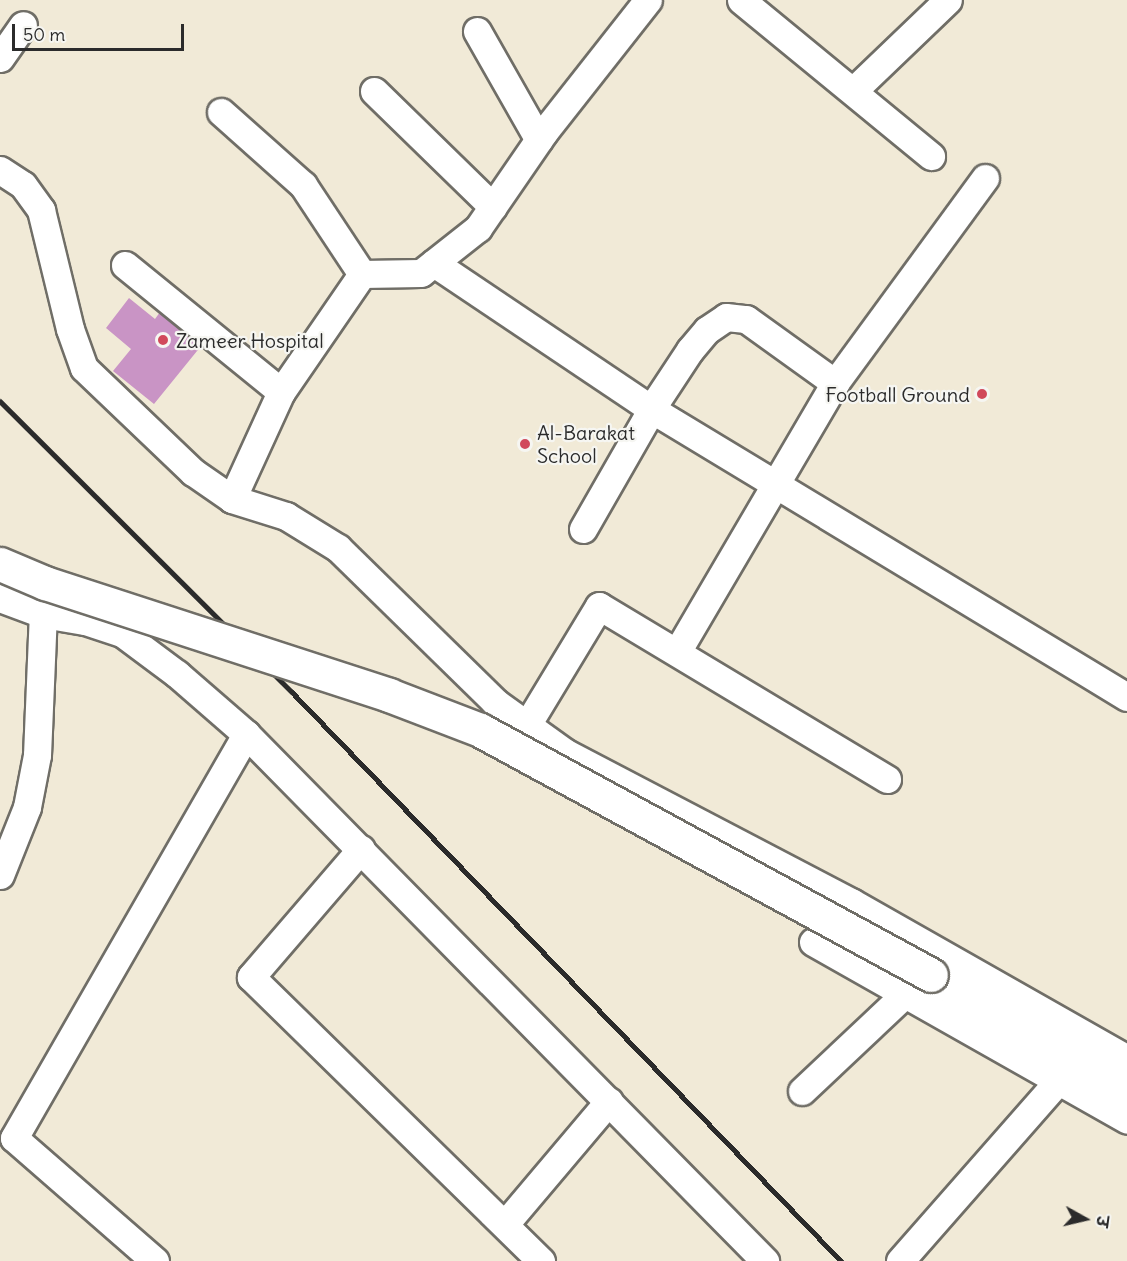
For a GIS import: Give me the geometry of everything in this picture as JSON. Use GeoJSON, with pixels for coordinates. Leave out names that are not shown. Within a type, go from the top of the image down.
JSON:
{"type":"FeatureCollection","features":[{"type":"Feature","properties":{"kind":"main road"},"geometry":{"type":"LineString","coordinates":[[0,564],[56,587],[389,695],[480,730],[931,975],[1127,1089]]}},
{"type":"Feature","properties":{"kind":"street"},"geometry":{"type":"LineString","coordinates":[[362,274],[421,273],[478,228],[539,140],[648,0]]}},
{"type":"Feature","properties":{"kind":"street"},"geometry":{"type":"LineString","coordinates":[[741,0],[854,90],[931,156]]}},
{"type":"Feature","properties":{"kind":"street"},"geometry":{"type":"LineString","coordinates":[[854,90],[948,0]]}},
{"type":"Feature","properties":{"kind":"street"},"geometry":{"type":"LineString","coordinates":[[0,58],[23,25]]}},
{"type":"Feature","properties":{"kind":"street"},"geometry":{"type":"LineString","coordinates":[[477,31],[539,140]]}},
{"type":"Feature","properties":{"kind":"street"},"geometry":{"type":"LineString","coordinates":[[374,91],[493,207]]}},
{"type":"Feature","properties":{"kind":"street"},"geometry":{"type":"LineString","coordinates":[[221,112],[303,185],[362,274]]}},
{"type":"Feature","properties":{"kind":"street"},"geometry":{"type":"LineString","coordinates":[[0,170],[23,185],[41,210],[70,329],[84,368],[193,472],[232,499],[286,516],[338,548],[495,702],[566,753],[851,902],[1127,1059]]}},
{"type":"Feature","properties":{"kind":"street"},"geometry":{"type":"LineString","coordinates":[[677,652],[836,384],[985,178]]}},
{"type":"Feature","properties":{"kind":"street"},"geometry":{"type":"LineString","coordinates":[[434,263],[651,409],[1126,694]]}},
{"type":"Feature","properties":{"kind":"street"},"geometry":{"type":"LineString","coordinates":[[125,265],[281,392]]}},
{"type":"Feature","properties":{"kind":"street"},"geometry":{"type":"LineString","coordinates":[[232,499],[281,392],[362,274]]}},
{"type":"Feature","properties":{"kind":"street"},"geometry":{"type":"LineString","coordinates":[[583,529],[651,409],[690,350],[707,330],[726,317],[746,319],[836,384]]}},
{"type":"Feature","properties":{"kind":"street"},"geometry":{"type":"LineString","coordinates":[[0,598],[43,614],[85,621],[122,633],[177,674],[246,734],[765,1261]]}},
{"type":"Feature","properties":{"kind":"street"},"geometry":{"type":"LineString","coordinates":[[527,725],[600,606],[887,779]]}},
{"type":"Feature","properties":{"kind":"street"},"geometry":{"type":"LineString","coordinates":[[0,875],[27,807],[37,755],[43,614]]}},
{"type":"Feature","properties":{"kind":"street"},"geometry":{"type":"LineString","coordinates":[[155,1261],[14,1138],[246,734]]}},
{"type":"Feature","properties":{"kind":"street"},"geometry":{"type":"LineString","coordinates":[[361,849],[251,977],[541,1261]]}},
{"type":"Feature","properties":{"kind":"street"},"geometry":{"type":"LineString","coordinates":[[813,942],[1127,1120]]}},
{"type":"Feature","properties":{"kind":"street"},"geometry":{"type":"LineString","coordinates":[[802,1091],[905,994]]}},
{"type":"Feature","properties":{"kind":"street"},"geometry":{"type":"LineString","coordinates":[[900,1261],[1058,1081]]}},
{"type":"Feature","properties":{"kind":"street"},"geometry":{"type":"LineString","coordinates":[[505,1224],[609,1101]]}},
{"type":"Feature","properties":{"kind":"building"},"geometry":{"type":"Polygon","coordinates":[[[129,298],[155,319],[168,301],[210,335],[154,404],[113,371],[131,349],[106,328],[129,298]]]}},
{"type":"Feature","properties":{"kind":"railway"},"geometry":{"type":"LineString","coordinates":[[0,401],[292,692],[841,1261]]}},
{"type":"Feature","properties":{"kind":"place","name":"Zameer Hospital"},"geometry":{"type":"Point","coordinates":[163,340]}},
{"type":"Feature","properties":{"kind":"place","name":"Football Ground"},"geometry":{"type":"Point","coordinates":[982,394]}},
{"type":"Feature","properties":{"kind":"place","name":"Al-Barakat School"},"geometry":{"type":"Point","coordinates":[525,444]}}]}
